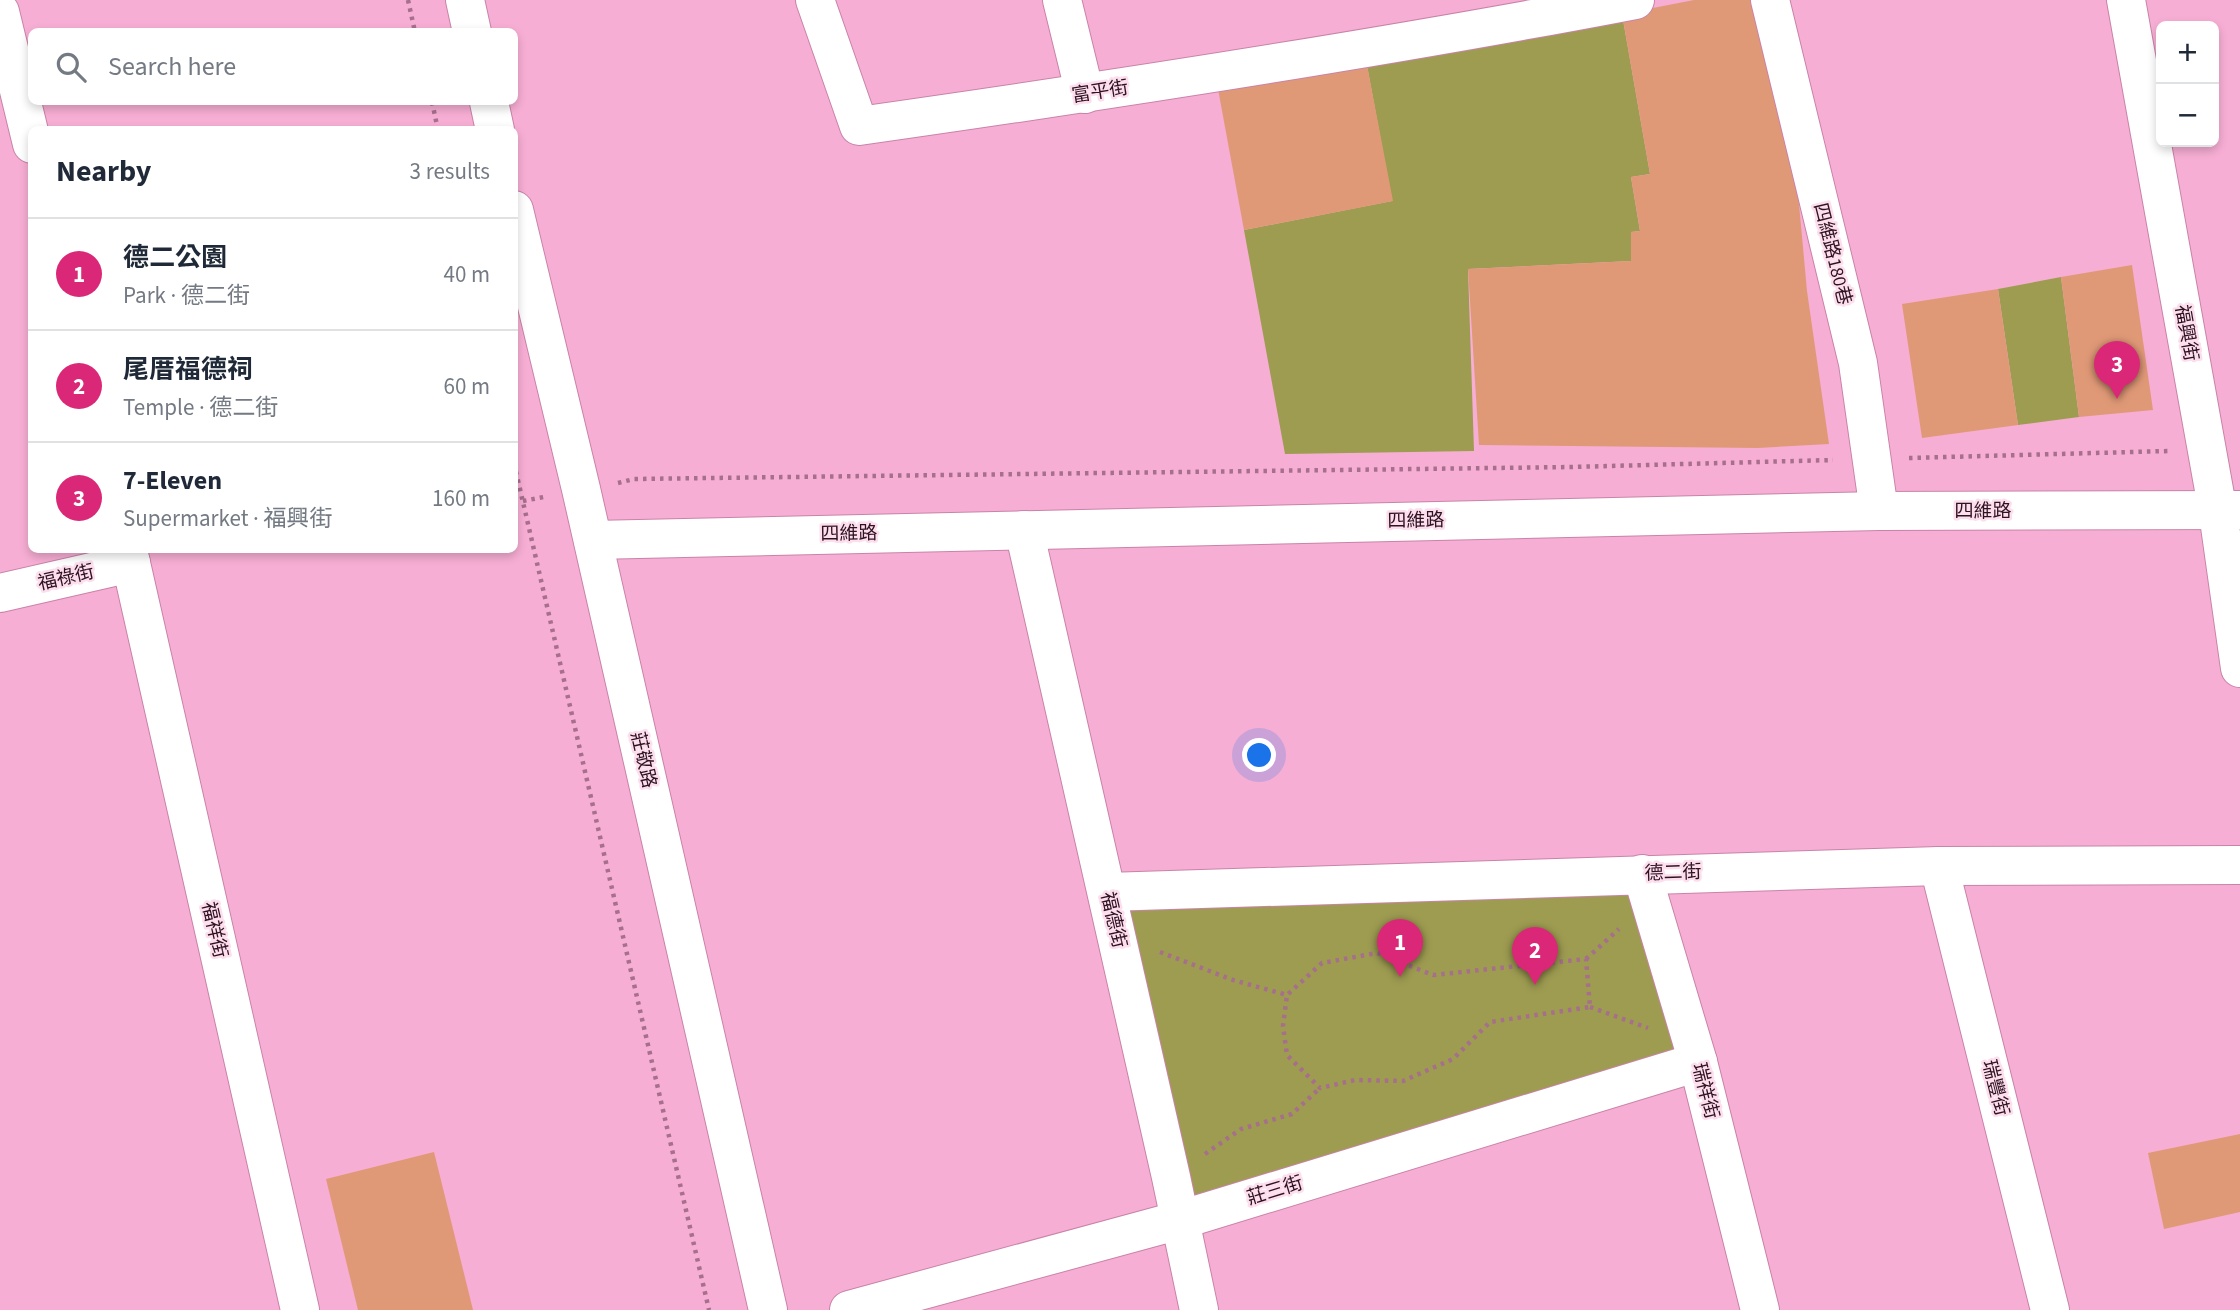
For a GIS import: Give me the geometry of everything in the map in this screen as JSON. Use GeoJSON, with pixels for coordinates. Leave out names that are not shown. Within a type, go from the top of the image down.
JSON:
{"type":"FeatureCollection","features":[{"type":"Feature","properties":{"kind":"street"},"geometry":{"type":"LineString","coordinates":[[465,0],[471,28]]}},
{"type":"Feature","properties":{"kind":"street","name":"富平街"},"geometry":{"type":"LineString","coordinates":[[815,0],[859,126],[1085,94],[1465,16],[1635,0]]}},
{"type":"Feature","properties":{"kind":"street"},"geometry":{"type":"LineString","coordinates":[[1062,0],[1085,94]]}},
{"type":"Feature","properties":{"kind":"street","name":"四維路180巷"},"geometry":{"type":"LineString","coordinates":[[1770,0],[1858,363],[1879,511]]}},
{"type":"Feature","properties":{"kind":"street","name":"福興街"},"geometry":{"type":"LineString","coordinates":[[2126,0],[2208,452],[2229,511],[2240,668]]}},
{"type":"Feature","properties":{"kind":"street"},"geometry":{"type":"LineString","coordinates":[[0,12],[28,128]]}},
{"type":"Feature","properties":{"kind":"street"},"geometry":{"type":"LineString","coordinates":[[490,105],[494,126]]}},
{"type":"Feature","properties":{"kind":"street","name":"莊敬路"},"geometry":{"type":"LineString","coordinates":[[518,227],[593,540],[768,1310]]}},
{"type":"Feature","properties":{"kind":"street","name":"四維路"},"geometry":{"type":"LineString","coordinates":[[593,540],[1879,511],[2229,511]]}},
{"type":"Feature","properties":{"kind":"street","name":"福德街"},"geometry":{"type":"LineString","coordinates":[[1024,530],[1199,1310]]}},
{"type":"Feature","properties":{"kind":"street","name":"福祿街"},"geometry":{"type":"LineString","coordinates":[[0,593],[130,556]]}},
{"type":"Feature","properties":{"kind":"street","name":"福祥街"},"geometry":{"type":"LineString","coordinates":[[130,556],[300,1310]]}},
{"type":"Feature","properties":{"kind":"street","name":"德二街"},"geometry":{"type":"LineString","coordinates":[[1107,892],[1939,866],[2240,865]]}},
{"type":"Feature","properties":{"kind":"street","name":"瑞豐街"},"geometry":{"type":"LineString","coordinates":[[1939,866],[2050,1310]]}},
{"type":"Feature","properties":{"kind":"street","name":"瑞祥街"},"geometry":{"type":"LineString","coordinates":[[1642,874],[1696,1053],[1760,1310]]}},
{"type":"Feature","properties":{"kind":"street","name":"莊三街"},"geometry":{"type":"LineString","coordinates":[[849,1310],[1180,1220],[1696,1053]]}},
{"type":"Feature","properties":{"kind":"path"},"geometry":{"type":"LineString","coordinates":[[408,0],[414,28]]}},
{"type":"Feature","properties":{"kind":"path"},"geometry":{"type":"LineString","coordinates":[[433,105],[437,126]]}},
{"type":"Feature","properties":{"kind":"path"},"geometry":{"type":"LineString","coordinates":[[523,501],[634,480],[1572,467],[2153,450],[2208,452]]}},
{"type":"Feature","properties":{"kind":"path"},"geometry":{"type":"LineString","coordinates":[[518,480],[709,1310]]}},
{"type":"Feature","properties":{"kind":"path"},"geometry":{"type":"LineString","coordinates":[[1117,936],[1233,980],[1287,995]]}},
{"type":"Feature","properties":{"kind":"path"},"geometry":{"type":"LineString","coordinates":[[1320,1088],[1287,1055],[1283,1026],[1287,995],[1322,963],[1377,953],[1433,975],[1586,959],[1590,1007]]}},
{"type":"Feature","properties":{"kind":"path"},"geometry":{"type":"LineString","coordinates":[[1171,1177],[1241,1129],[1292,1114],[1320,1088],[1355,1080],[1403,1081],[1453,1059],[1490,1022],[1590,1007],[1696,1053]]}},
{"type":"Feature","properties":{"kind":"shaded area"},"geometry":{"type":"Polygon","coordinates":[[[1622,14],[1650,174],[1631,177],[1640,231],[1631,232],[1631,261],[1468,269],[1474,451],[1285,454],[1244,230],[1392,201],[1366,60],[1622,14]]]}},
{"type":"Feature","properties":{"kind":"shaded area"},"geometry":{"type":"Polygon","coordinates":[[[2061,277],[2079,417],[2018,425],[1998,289],[2061,277]]]}},
{"type":"Feature","properties":{"kind":"shaded area"},"geometry":{"type":"Polygon","coordinates":[[[1630,890],[1682,1050],[1190,1198],[1126,903],[1630,890]]]}},
{"type":"Feature","properties":{"kind":"building"},"geometry":{"type":"Polygon","coordinates":[[[1694,0],[1760,0],[1791,151],[1807,291],[1829,444],[1758,448],[1479,445],[1468,269],[1631,261],[1631,232],[1640,231],[1631,177],[1650,174],[1622,14],[1694,0]]]}},
{"type":"Feature","properties":{"kind":"building"},"geometry":{"type":"Polygon","coordinates":[[[1366,60],[1393,201],[1244,230],[1218,89],[1366,60]]]}},
{"type":"Feature","properties":{"kind":"building"},"geometry":{"type":"Polygon","coordinates":[[[2132,265],[2153,410],[2079,417],[2061,277],[2132,265]]]}},
{"type":"Feature","properties":{"kind":"building"},"geometry":{"type":"Polygon","coordinates":[[[1998,289],[2018,425],[1922,438],[1902,304],[1998,289]]]}},
{"type":"Feature","properties":{"kind":"building"},"geometry":{"type":"Polygon","coordinates":[[[2240,1134],[2240,1212],[2164,1229],[2148,1153],[2240,1134]]]}},
{"type":"Feature","properties":{"kind":"building"},"geometry":{"type":"Polygon","coordinates":[[[434,1152],[473,1310],[358,1310],[326,1179],[434,1152]]]}},
{"type":"Feature","properties":{"kind":"place","name":"7-Eleven"},"geometry":{"type":"Point","coordinates":[2117,399]}},
{"type":"Feature","properties":{"kind":"place","name":"德二公園"},"geometry":{"type":"Point","coordinates":[1400,977]}},
{"type":"Feature","properties":{"kind":"place","name":"尾厝福德祠"},"geometry":{"type":"Point","coordinates":[1535,985]}}]}
